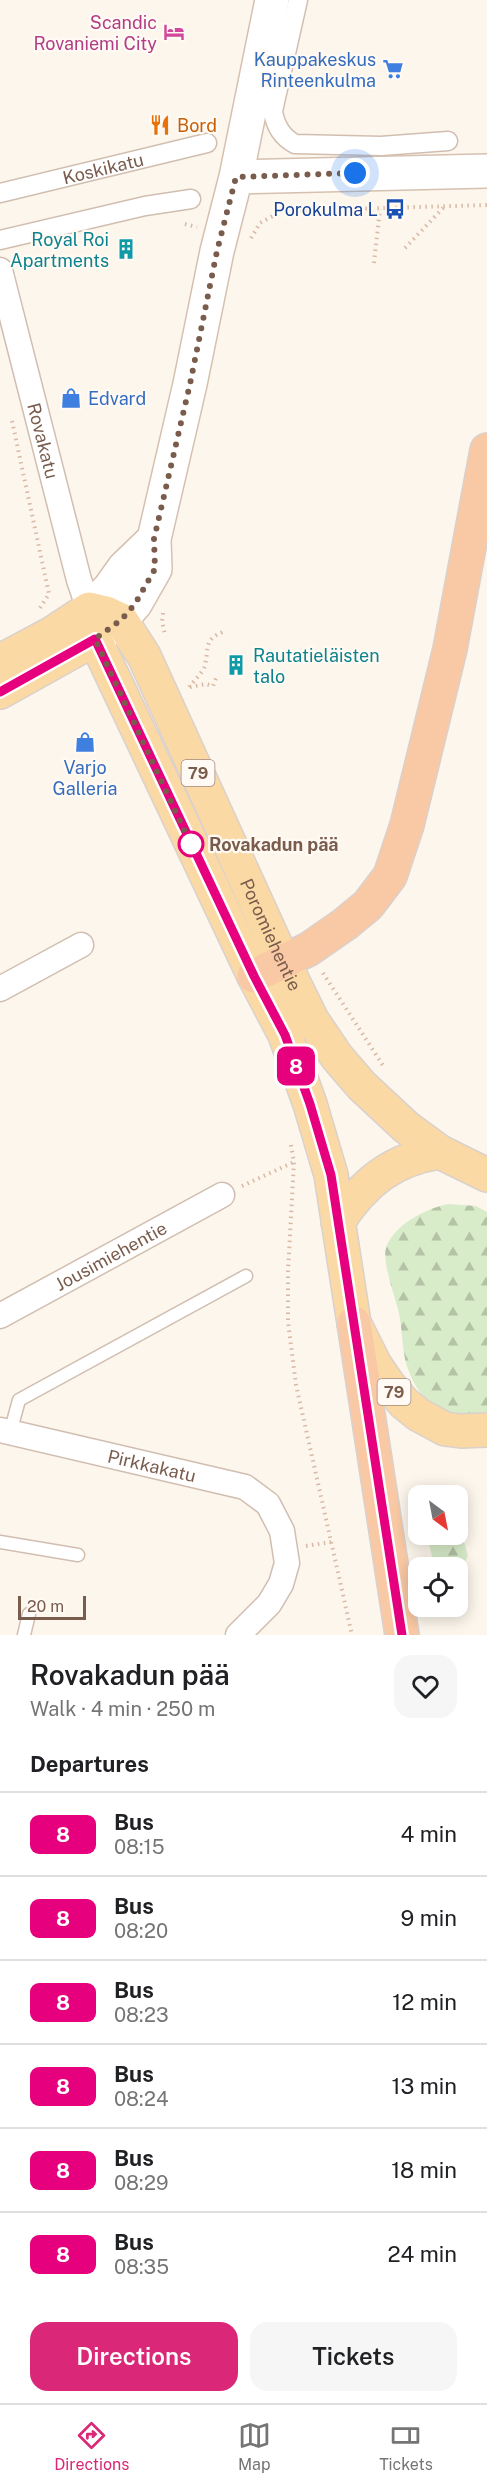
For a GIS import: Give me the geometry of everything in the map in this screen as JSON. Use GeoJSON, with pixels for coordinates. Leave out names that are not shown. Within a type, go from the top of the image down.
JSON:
{"type":"FeatureCollection","features":[{"type":"Feature","properties":{"kind":"highway"},"geometry":{"type":"LineString","coordinates":[[254,976],[309,949],[357,915],[390,876],[407,825],[450,649],[487,450]]}},
{"type":"Feature","properties":{"kind":"highway"},"geometry":{"type":"LineString","coordinates":[[354,1323],[402,1635]]}},
{"type":"Feature","properties":{"kind":"main road"},"geometry":{"type":"LineString","coordinates":[[0,661],[51,634],[121,620],[139,598],[155,569],[154,539],[190,384],[217,251],[236,177],[272,0]]}},
{"type":"Feature","properties":{"kind":"main road"},"geometry":{"type":"LineString","coordinates":[[236,177],[446,156],[487,171]]}},
{"type":"Feature","properties":{"kind":"main road"},"geometry":{"type":"LineString","coordinates":[[0,692],[92,624],[109,589],[124,567],[154,539]]}},
{"type":"Feature","properties":{"kind":"main road","name":"Poromiehentie"},"geometry":{"type":"LineString","coordinates":[[121,620],[154,675],[312,1020],[337,1057],[362,1086],[406,1127],[466,1164]]}},
{"type":"Feature","properties":{"kind":"main road","name":"Poromiehentie"},"geometry":{"type":"LineString","coordinates":[[92,624],[254,976],[285,1035],[310,1104],[331,1175],[354,1323]]}},
{"type":"Feature","properties":{"kind":"main road"},"geometry":{"type":"LineString","coordinates":[[339,1222],[351,1202],[382,1173],[404,1161],[466,1164]]}},
{"type":"Feature","properties":{"kind":"main road","name":"79"},"geometry":{"type":"LineString","coordinates":[[354,1323],[375,1365],[404,1403],[431,1423],[445,1429],[474,1431]]}},
{"type":"Feature","properties":{"kind":"street"},"geometry":{"type":"LineString","coordinates":[[298,0],[273,111],[279,130],[288,140],[295,144],[381,146],[446,156]]}},
{"type":"Feature","properties":{"kind":"street","name":"Koskikatu"},"geometry":{"type":"LineString","coordinates":[[0,193],[207,143]]}},
{"type":"Feature","properties":{"kind":"street"},"geometry":{"type":"LineString","coordinates":[[0,240],[145,206],[191,199]]}},
{"type":"Feature","properties":{"kind":"street","name":"Rovakatu"},"geometry":{"type":"LineString","coordinates":[[0,270],[92,624]]}},
{"type":"Feature","properties":{"kind":"street"},"geometry":{"type":"LineString","coordinates":[[0,988],[81,945]]}},
{"type":"Feature","properties":{"kind":"street","name":"Jousimiehentie"},"geometry":{"type":"LineString","coordinates":[[0,1316],[222,1195]]}},
{"type":"Feature","properties":{"kind":"street","name":"Pirkkakatu"},"geometry":{"type":"LineString","coordinates":[[5,1431],[245,1487],[268,1504],[282,1531],[287,1563],[281,1584],[269,1605],[238,1635]]}},
{"type":"Feature","properties":{"kind":"lane"},"geometry":{"type":"LineString","coordinates":[[5,1431],[19,1400],[246,1276]]}},
{"type":"Feature","properties":{"kind":"lane"},"geometry":{"type":"LineString","coordinates":[[0,1542],[78,1555]]}},
{"type":"Feature","properties":{"kind":"lane"},"geometry":{"type":"LineString","coordinates":[[24,1635],[29,1614]]}},
{"type":"Feature","properties":{"kind":"path"},"geometry":{"type":"LineString","coordinates":[[251,237],[260,223],[282,211],[487,205]]}},
{"type":"Feature","properties":{"kind":"path"},"geometry":{"type":"LineString","coordinates":[[405,248],[444,206]]}},
{"type":"Feature","properties":{"kind":"path"},"geometry":{"type":"LineString","coordinates":[[374,263],[380,209]]}},
{"type":"Feature","properties":{"kind":"path","name":"Rovakatu"},"geometry":{"type":"LineString","coordinates":[[10,410],[49,594],[38,610]]}},
{"type":"Feature","properties":{"kind":"path"},"geometry":{"type":"LineString","coordinates":[[164,606],[162,621],[167,643]]}},
{"type":"Feature","properties":{"kind":"path"},"geometry":{"type":"LineString","coordinates":[[216,678],[213,686],[206,684],[188,688],[204,669],[207,644],[214,636],[224,632]]}},
{"type":"Feature","properties":{"kind":"path"},"geometry":{"type":"LineString","coordinates":[[341,1003],[386,1070]]}},
{"type":"Feature","properties":{"kind":"path"},"geometry":{"type":"LineString","coordinates":[[291,1139],[294,1162],[288,1272],[288,1322],[296,1385],[352,1635]]}},
{"type":"Feature","properties":{"kind":"path"},"geometry":{"type":"LineString","coordinates":[[222,1195],[294,1162]]}},
{"type":"Feature","properties":{"kind":"green space"},"geometry":{"type":"Polygon","coordinates":[[[448,1204],[476,1206],[487,1212],[487,1422],[453,1419],[425,1400],[408,1370],[399,1315],[387,1269],[386,1248],[396,1232],[421,1214],[448,1204]]]}},
{"type":"Feature","properties":{"kind":"green space"},"geometry":{"type":"Polygon","coordinates":[[[429,1545],[465,1545],[468,1556],[432,1557],[429,1545]]]}},
{"type":"Feature","properties":{"kind":"bus line","name":"8"},"geometry":{"type":"LineString","coordinates":[[0,692],[95,639],[254,976],[285,1035],[310,1104],[331,1175],[402,1635]]}},
{"type":"Feature","properties":{"kind":"place","name":"Scandic Rovaniemi City"},"geometry":{"type":"Point","coordinates":[174,32]}},
{"type":"Feature","properties":{"kind":"place","name":"Kauppakeskus Rinteenkulma"},"geometry":{"type":"Point","coordinates":[393,69]}},
{"type":"Feature","properties":{"kind":"place","name":"Bord"},"geometry":{"type":"Point","coordinates":[160,125]}},
{"type":"Feature","properties":{"kind":"place","name":"Porokulma L"},"geometry":{"type":"Point","coordinates":[395,209]}},
{"type":"Feature","properties":{"kind":"place","name":"Royal Roi Apartments"},"geometry":{"type":"Point","coordinates":[126,249]}},
{"type":"Feature","properties":{"kind":"place","name":"Edvard"},"geometry":{"type":"Point","coordinates":[71,398]}},
{"type":"Feature","properties":{"kind":"place","name":"Rautatieläisten talo"},"geometry":{"type":"Point","coordinates":[236,665]}},
{"type":"Feature","properties":{"kind":"place","name":"Varjo Galleria"},"geometry":{"type":"Point","coordinates":[85,742]}},
{"type":"Feature","properties":{"kind":"place","name":"Rovakadun pää"},"geometry":{"type":"Point","coordinates":[191,844]}},
{"type":"Feature","properties":{"kind":"route"},"geometry":{"type":"LineString","coordinates":[[191,844],[192,847],[95,639],[121,620],[135,604],[155,569],[154,539],[190,384],[221,231],[236,177],[355,173]]}}]}
